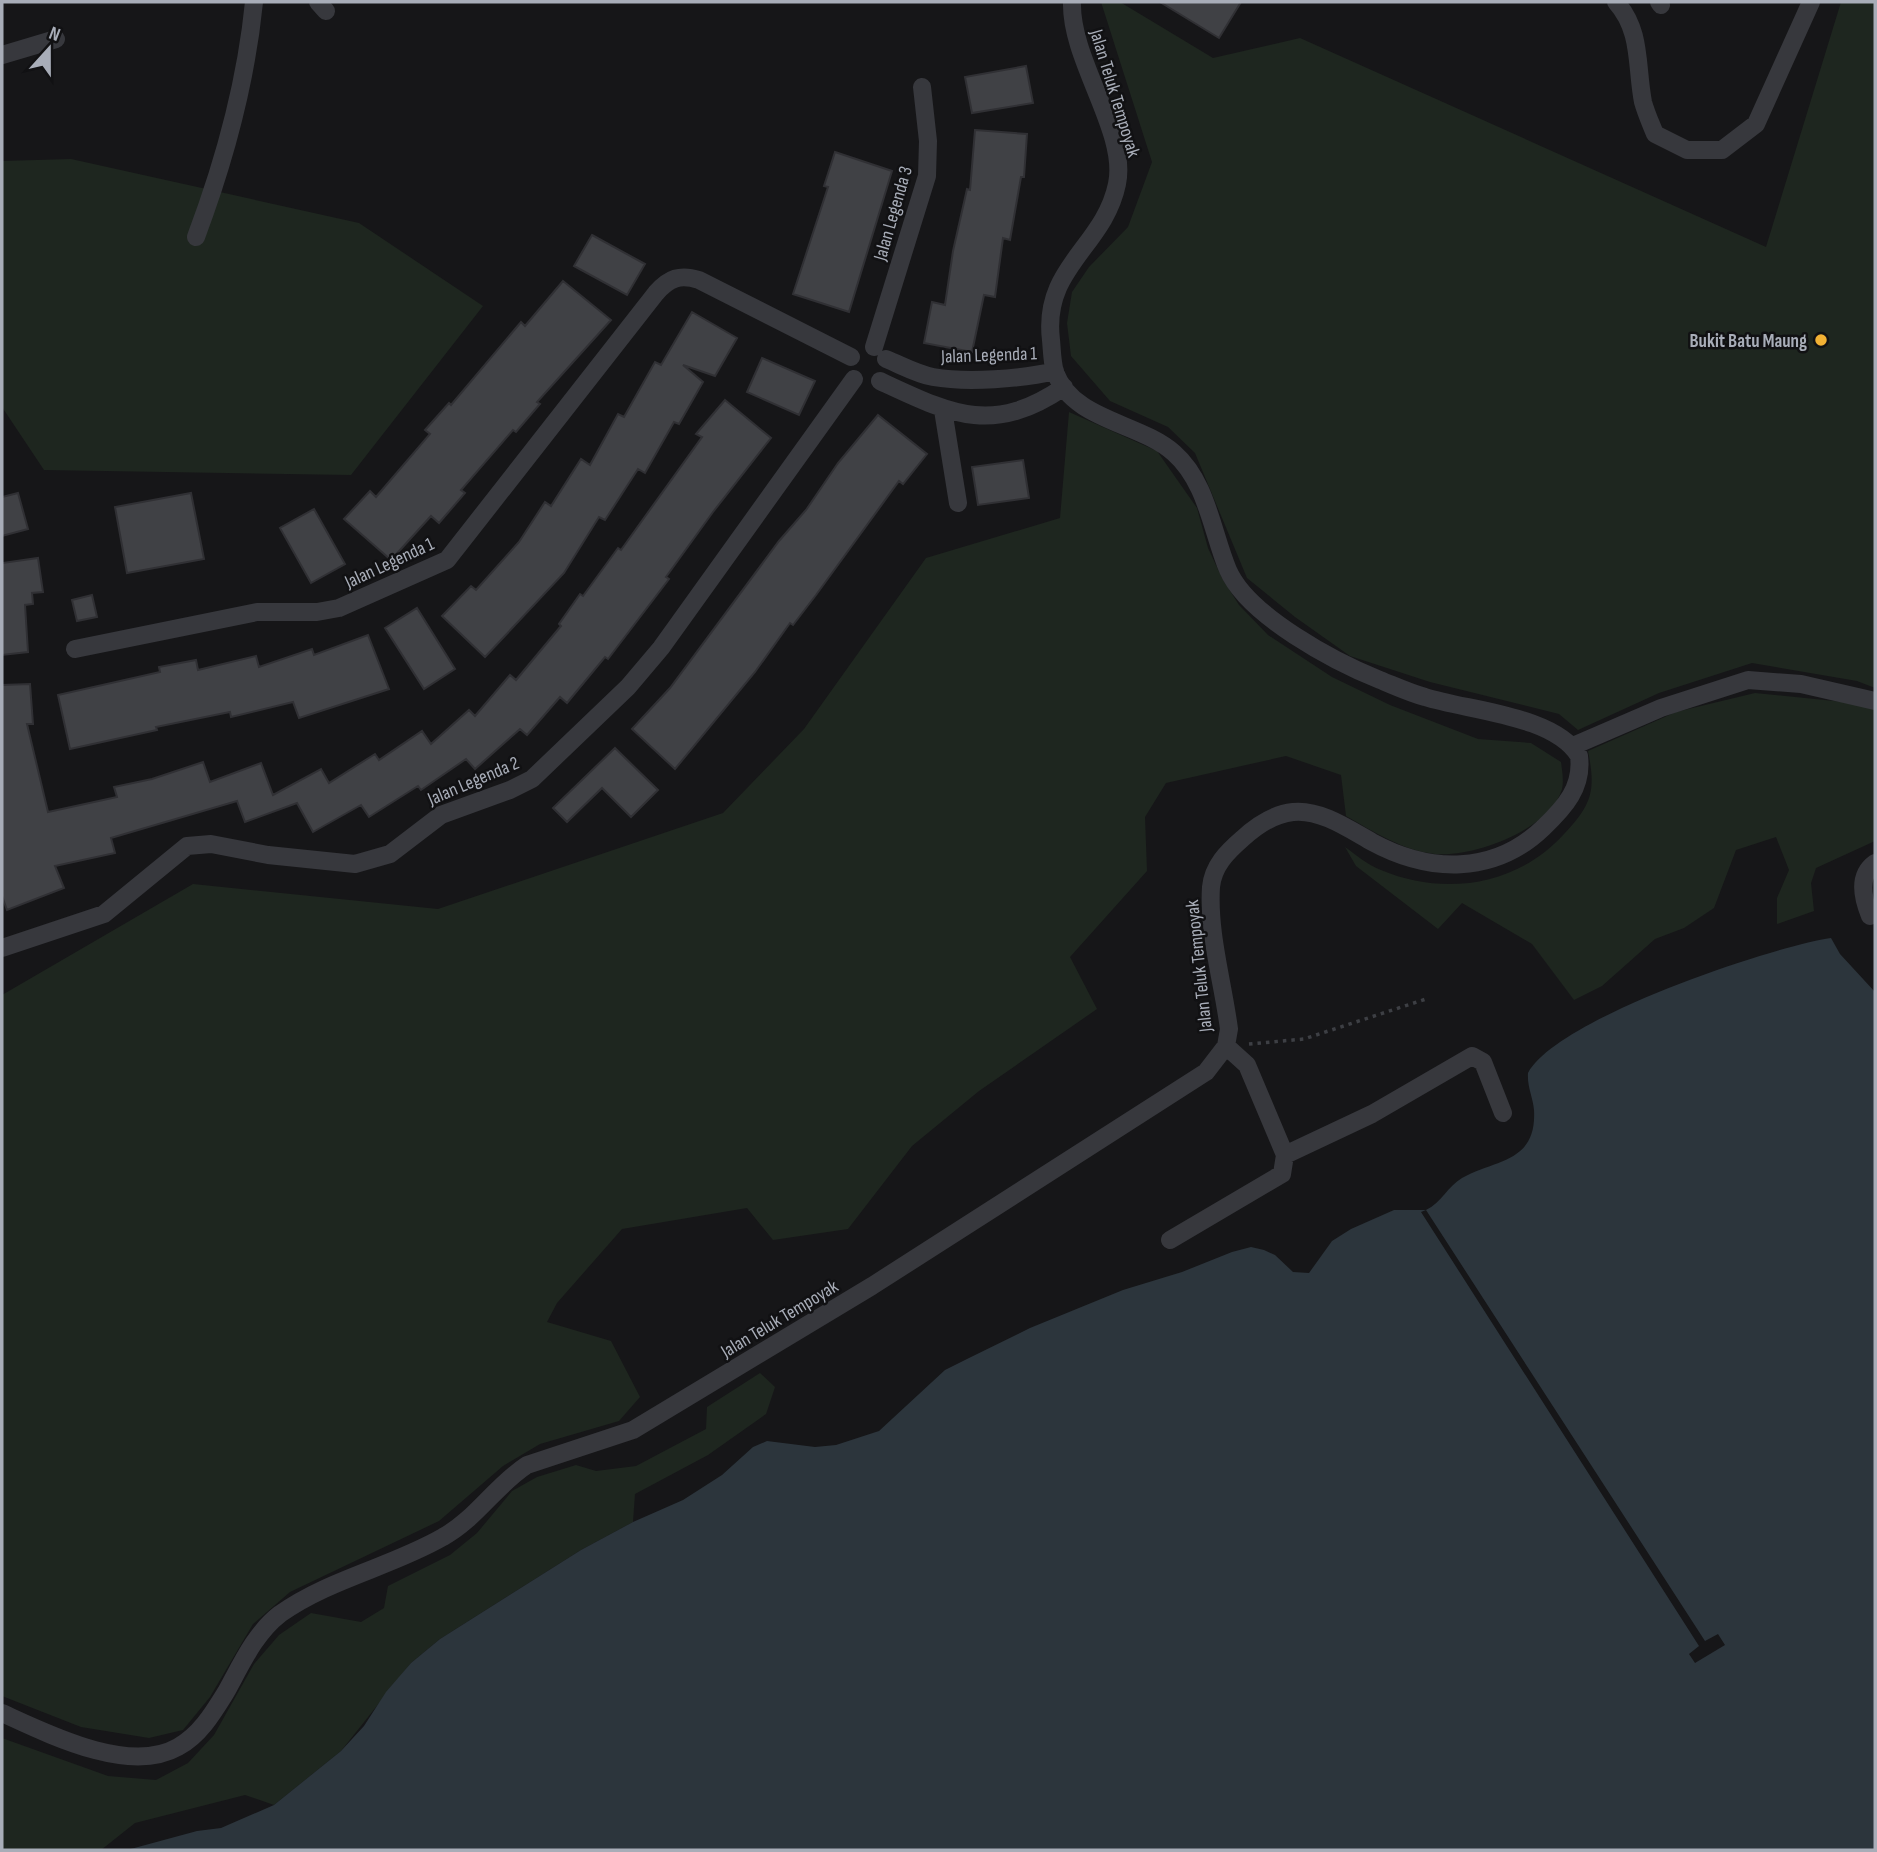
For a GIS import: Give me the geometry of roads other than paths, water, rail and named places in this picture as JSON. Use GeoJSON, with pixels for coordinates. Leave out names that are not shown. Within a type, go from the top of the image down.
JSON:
{"type":"FeatureCollection","features":[{"type":"Feature","properties":{"kind":"street"},"geometry":{"type":"LineString","coordinates":[[196,237],[220,173],[248,62],[254,2]]}},
{"type":"Feature","properties":{"kind":"street","name":"Jalan Teluk Tempoyak"},"geometry":{"type":"LineString","coordinates":[[2,1713],[47,1733],[118,1754],[157,1756],[178,1747],[211,1717],[260,1634],[279,1615],[308,1597],[444,1537],[467,1519],[512,1475],[527,1465],[633,1430],[872,1286],[1206,1072],[1226,1046],[1228,1021],[1211,902],[1214,872],[1228,850],[1275,817],[1293,812],[1307,813],[1348,828],[1405,858],[1454,866],[1480,864],[1502,857],[1524,844],[1561,811],[1579,781],[1579,756],[1573,746],[1548,729],[1424,697],[1350,668],[1318,650],[1241,592],[1229,573],[1203,499],[1189,472],[1174,453],[1096,413],[1064,387],[1055,370],[1049,323],[1053,296],[1063,274],[1106,215],[1118,181],[1112,139],[1075,37],[1072,2]]}},
{"type":"Feature","properties":{"kind":"street"},"geometry":{"type":"LineString","coordinates":[[1616,2],[1629,17],[1639,60],[1643,103],[1654,134],[1687,150],[1722,150],[1756,124],[1811,2]]}},
{"type":"Feature","properties":{"kind":"street"},"geometry":{"type":"LineString","coordinates":[[2,55],[55,39]]}},
{"type":"Feature","properties":{"kind":"street","name":"Jalan Legenda 3"},"geometry":{"type":"LineString","coordinates":[[880,353],[927,176],[928,141],[922,87]]}},
{"type":"Feature","properties":{"kind":"street","name":"Jalan Legenda 1"},"geometry":{"type":"LineString","coordinates":[[75,649],[257,612],[317,612],[339,608],[447,560],[457,551],[656,293],[675,278],[687,276],[699,280],[851,357]]}},
{"type":"Feature","properties":{"kind":"street"},"geometry":{"type":"LineString","coordinates":[[880,381],[887,371],[880,353],[864,346],[851,357],[850,372],[854,379],[863,384],[880,381],[943,410],[962,415],[1018,412],[1041,403],[1064,387]]}},
{"type":"Feature","properties":{"kind":"street","name":"Jalan Legenda 1"},"geometry":{"type":"LineString","coordinates":[[880,353],[930,376],[952,379],[1037,375],[1055,370]]}},
{"type":"Feature","properties":{"kind":"street","name":"Jalan Legenda 2"},"geometry":{"type":"LineString","coordinates":[[2,948],[104,914],[187,846],[211,845],[268,855],[355,864],[374,861],[390,854],[441,815],[510,790],[532,779],[628,687],[661,648],[854,379]]}},
{"type":"Feature","properties":{"kind":"street"},"geometry":{"type":"LineString","coordinates":[[943,410],[958,503]]}},
{"type":"Feature","properties":{"kind":"street"},"geometry":{"type":"LineString","coordinates":[[1573,746],[1661,708],[1748,681],[1801,684],[1875,701]]}},
{"type":"Feature","properties":{"kind":"street"},"geometry":{"type":"LineString","coordinates":[[1870,916],[1864,902],[1862,882],[1875,863]]}},
{"type":"Feature","properties":{"kind":"street"},"geometry":{"type":"LineString","coordinates":[[1170,1240],[1282,1174],[1285,1155],[1247,1065],[1226,1046]]}},
{"type":"Feature","properties":{"kind":"street"},"geometry":{"type":"LineString","coordinates":[[1285,1155],[1372,1114],[1472,1056],[1483,1062],[1503,1113]]}},
{"type":"Feature","properties":{"kind":"place","name":"Bukit Batu Maung"},"geometry":{"type":"Point","coordinates":[1821,340]}}]}
